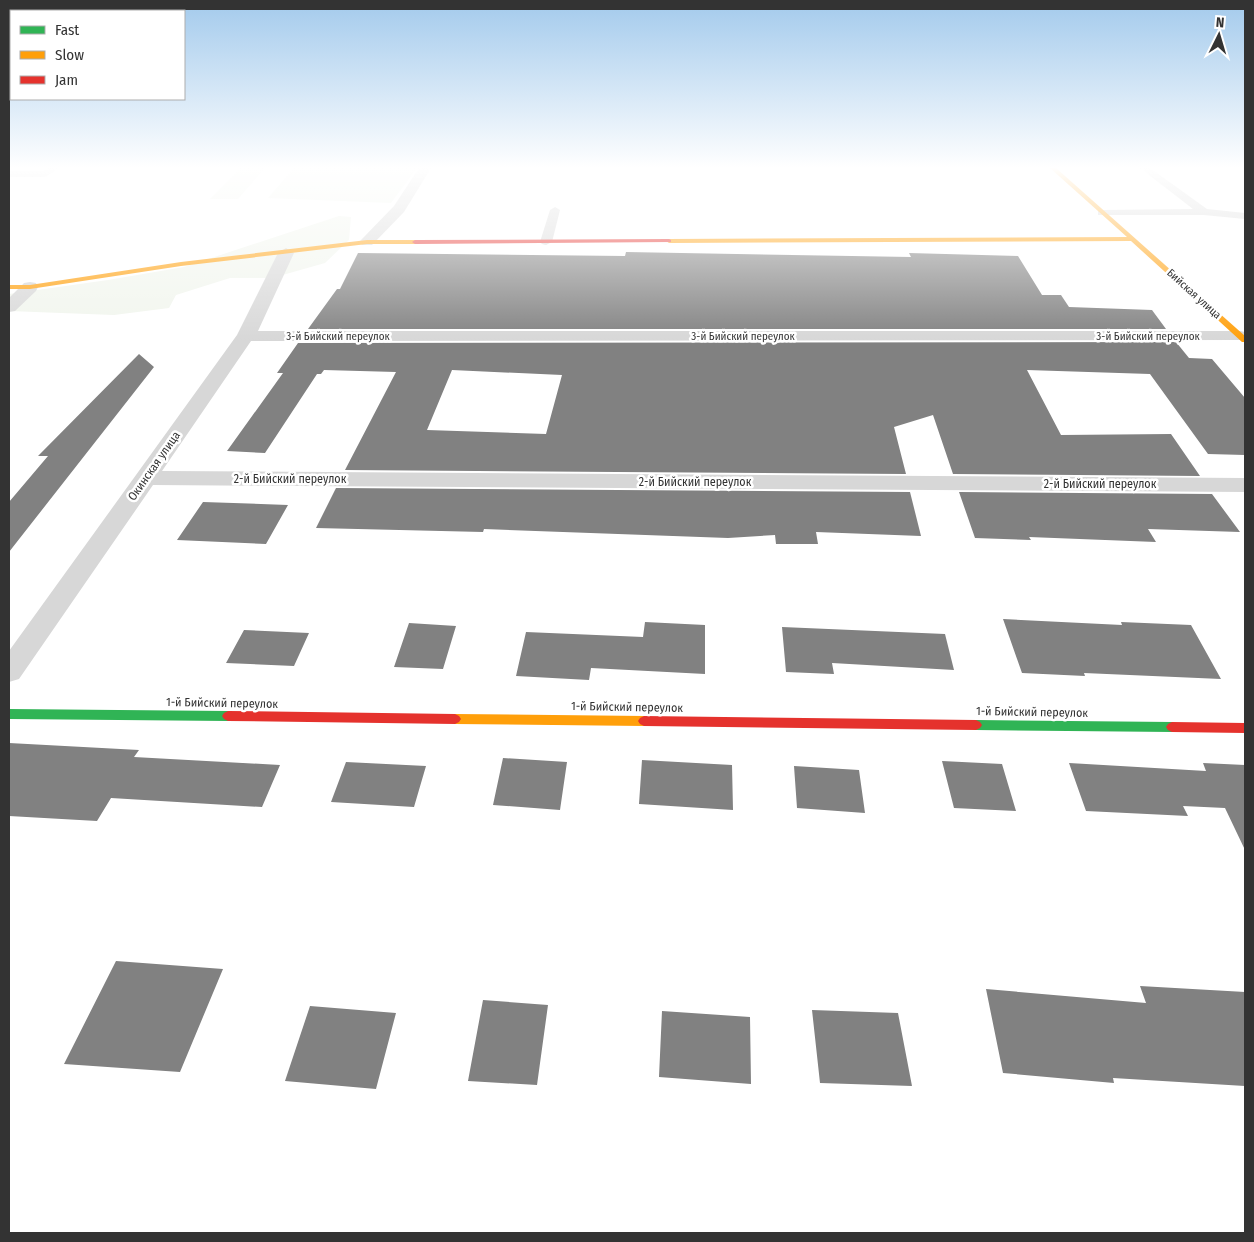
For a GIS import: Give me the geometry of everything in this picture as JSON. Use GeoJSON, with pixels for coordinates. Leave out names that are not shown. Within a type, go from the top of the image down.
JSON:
{"type":"FeatureCollection","features":[{"type":"Feature","properties":{"kind":"street"},"geometry":{"type":"LineString","coordinates":[[368,242],[383,226]]}},
{"type":"Feature","properties":{"kind":"street","name":"Бийская улица"},"geometry":{"type":"LineString","coordinates":[[1116,226],[1243,338]]}},
{"type":"Feature","properties":{"kind":"street"},"geometry":{"type":"LineString","coordinates":[[9,287],[30,287],[180,264],[368,242],[1132,240]]}},
{"type":"Feature","properties":{"kind":"street","name":"Окинская улица"},"geometry":{"type":"LineString","coordinates":[[9,672],[246,336],[286,253]]}},
{"type":"Feature","properties":{"kind":"street"},"geometry":{"type":"LineString","coordinates":[[9,307],[30,287]]}},
{"type":"Feature","properties":{"kind":"street","name":"3-й Бийский переулок"},"geometry":{"type":"LineString","coordinates":[[246,336],[1243,338]]}},
{"type":"Feature","properties":{"kind":"street","name":"2-й Бийский переулок"},"geometry":{"type":"LineString","coordinates":[[145,478],[1245,485]]}},
{"type":"Feature","properties":{"kind":"street","name":"1-й Бийский переулок"},"geometry":{"type":"LineString","coordinates":[[9,714],[1245,728]]}},
{"type":"Feature","properties":{"kind":"lane"},"geometry":{"type":"LineString","coordinates":[[546,242],[551,226]]}},
{"type":"Feature","properties":{"kind":"shaded area"},"geometry":{"type":"Polygon","coordinates":[[[309,226],[350,226],[349,240],[325,263],[272,278],[230,278],[176,295],[169,308],[114,315],[9,311],[9,294],[184,267],[309,226]]]}},
{"type":"Feature","properties":{"kind":"building"},"geometry":{"type":"Polygon","coordinates":[[[626,252],[911,257],[909,253],[1018,256],[1042,295],[1061,295],[1069,307],[1152,310],[1166,329],[308,329],[337,289],[340,289],[358,253],[625,256],[626,252]]]}},
{"type":"Feature","properties":{"kind":"building"},"geometry":{"type":"Polygon","coordinates":[[[1176,342],[1189,358],[1212,359],[1245,398],[1245,455],[1208,454],[1150,374],[1027,370],[1061,435],[1171,434],[1200,476],[953,474],[933,415],[894,427],[906,474],[345,470],[396,372],[324,370],[321,374],[317,374],[265,453],[227,451],[283,373],[277,373],[298,343],[1176,342]],[[452,370],[427,430],[546,434],[562,375],[452,370]]]}},
{"type":"Feature","properties":{"kind":"building"},"geometry":{"type":"Polygon","coordinates":[[[139,354],[154,367],[9,552],[9,502],[48,456],[38,456],[139,354]]]}},
{"type":"Feature","properties":{"kind":"building"},"geometry":{"type":"Polygon","coordinates":[[[336,488],[910,492],[921,536],[816,532],[818,544],[776,544],[775,535],[728,538],[484,529],[483,532],[316,528],[336,488]]]}},
{"type":"Feature","properties":{"kind":"building"},"geometry":{"type":"Polygon","coordinates":[[[959,492],[1212,494],[1240,532],[1148,529],[1156,542],[1029,537],[1031,540],[975,538],[959,492]]]}},
{"type":"Feature","properties":{"kind":"building"},"geometry":{"type":"Polygon","coordinates":[[[203,502],[288,505],[266,544],[177,540],[203,502]]]}},
{"type":"Feature","properties":{"kind":"building"},"geometry":{"type":"Polygon","coordinates":[[[1003,619],[1122,625],[1121,622],[1191,625],[1221,679],[1084,673],[1085,676],[1022,673],[1003,619]]]}},
{"type":"Feature","properties":{"kind":"building"},"geometry":{"type":"Polygon","coordinates":[[[645,622],[705,625],[705,674],[591,668],[589,680],[516,676],[526,632],[643,637],[645,622]]]}},
{"type":"Feature","properties":{"kind":"building"},"geometry":{"type":"Polygon","coordinates":[[[409,623],[456,626],[443,669],[394,667],[409,623]]]}},
{"type":"Feature","properties":{"kind":"building"},"geometry":{"type":"Polygon","coordinates":[[[782,627],[945,634],[954,670],[832,663],[834,674],[786,672],[782,627]]]}},
{"type":"Feature","properties":{"kind":"building"},"geometry":{"type":"Polygon","coordinates":[[[244,630],[309,633],[294,666],[226,663],[244,630]]]}},
{"type":"Feature","properties":{"kind":"building"},"geometry":{"type":"Polygon","coordinates":[[[9,743],[139,750],[134,757],[280,765],[262,807],[111,798],[97,821],[9,816],[9,743]]]}},
{"type":"Feature","properties":{"kind":"building"},"geometry":{"type":"Polygon","coordinates":[[[503,758],[567,762],[560,810],[493,805],[503,758]]]}},
{"type":"Feature","properties":{"kind":"building"},"geometry":{"type":"Polygon","coordinates":[[[642,760],[732,765],[733,810],[639,804],[642,760]]]}},
{"type":"Feature","properties":{"kind":"building"},"geometry":{"type":"Polygon","coordinates":[[[942,761],[1002,764],[1016,811],[954,808],[942,761]]]}},
{"type":"Feature","properties":{"kind":"building"},"geometry":{"type":"Polygon","coordinates":[[[346,762],[426,766],[414,807],[331,802],[346,762]]]}},
{"type":"Feature","properties":{"kind":"building"},"geometry":{"type":"Polygon","coordinates":[[[1069,763],[1206,771],[1203,763],[1245,765],[1245,850],[1225,808],[1183,806],[1188,816],[1086,811],[1069,763]]]}},
{"type":"Feature","properties":{"kind":"building"},"geometry":{"type":"Polygon","coordinates":[[[794,766],[859,770],[865,813],[797,808],[794,766]]]}},
{"type":"Feature","properties":{"kind":"building"},"geometry":{"type":"Polygon","coordinates":[[[116,961],[223,969],[180,1072],[64,1064],[116,961]]]}},
{"type":"Feature","properties":{"kind":"building"},"geometry":{"type":"Polygon","coordinates":[[[1140,986],[1245,992],[1245,1086],[1113,1078],[1114,1083],[1003,1073],[986,989],[1146,1003],[1140,986]]]}},
{"type":"Feature","properties":{"kind":"building"},"geometry":{"type":"Polygon","coordinates":[[[483,1000],[548,1005],[537,1085],[468,1081],[483,1000]]]}},
{"type":"Feature","properties":{"kind":"building"},"geometry":{"type":"Polygon","coordinates":[[[310,1006],[396,1013],[376,1089],[285,1081],[310,1006]]]}},
{"type":"Feature","properties":{"kind":"building"},"geometry":{"type":"Polygon","coordinates":[[[812,1010],[898,1013],[912,1086],[820,1083],[812,1010]]]}},
{"type":"Feature","properties":{"kind":"building"},"geometry":{"type":"Polygon","coordinates":[[[662,1011],[750,1017],[751,1084],[659,1077],[662,1011]]]}},
{"type":"Feature","properties":{"kind":"traffic: fast"},"geometry":{"type":"LineString","coordinates":[[9,714],[228,716]]}},
{"type":"Feature","properties":{"kind":"traffic: fast"},"geometry":{"type":"LineString","coordinates":[[976,725],[1172,727]]}},
{"type":"Feature","properties":{"kind":"traffic: slow"},"geometry":{"type":"LineString","coordinates":[[1118,226],[1245,340]]}},
{"type":"Feature","properties":{"kind":"traffic: slow"},"geometry":{"type":"LineString","coordinates":[[669,241],[1132,239]]}},
{"type":"Feature","properties":{"kind":"traffic: slow"},"geometry":{"type":"LineString","coordinates":[[9,287],[30,287],[181,264],[367,242],[415,242]]}},
{"type":"Feature","properties":{"kind":"traffic: slow"},"geometry":{"type":"LineString","coordinates":[[455,719],[644,721]]}},
{"type":"Feature","properties":{"kind":"traffic: jam"},"geometry":{"type":"LineString","coordinates":[[415,242],[669,241]]}},
{"type":"Feature","properties":{"kind":"traffic: jam"},"geometry":{"type":"LineString","coordinates":[[228,716],[455,719]]}},
{"type":"Feature","properties":{"kind":"traffic: jam"},"geometry":{"type":"LineString","coordinates":[[644,721],[976,725]]}},
{"type":"Feature","properties":{"kind":"traffic: jam"},"geometry":{"type":"LineString","coordinates":[[1172,727],[1245,728]]}}]}
